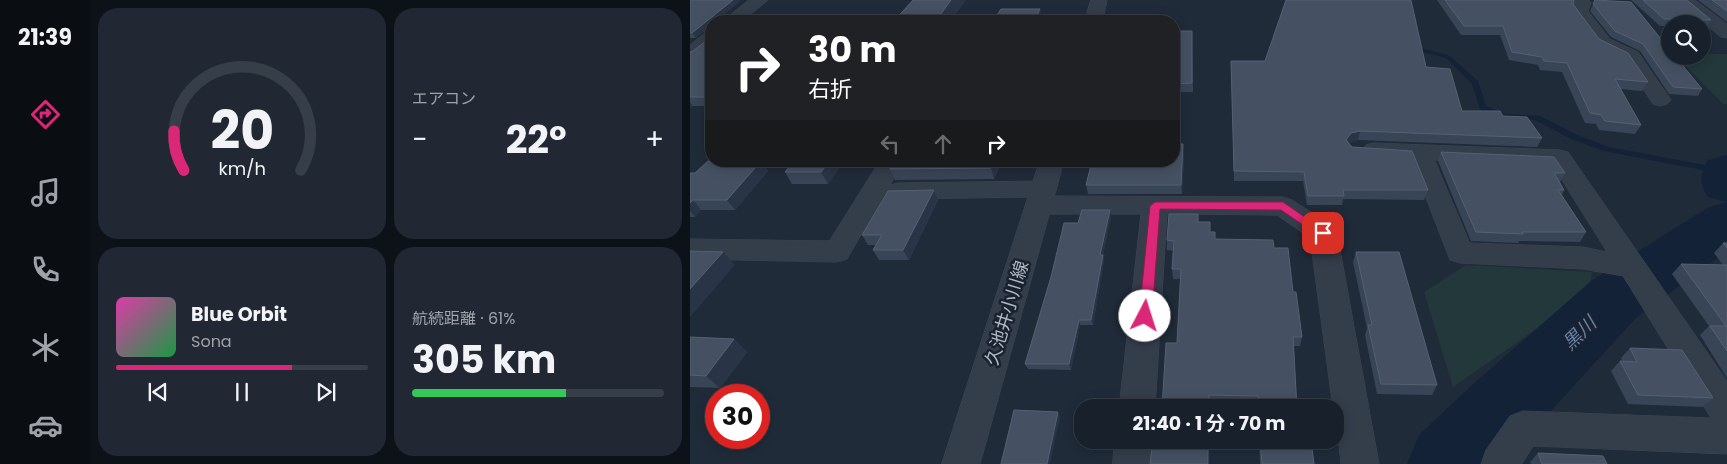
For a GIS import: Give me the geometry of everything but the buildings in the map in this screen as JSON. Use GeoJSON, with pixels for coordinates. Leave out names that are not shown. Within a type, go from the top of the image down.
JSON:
{"type":"FeatureCollection","features":[{"type":"Feature","properties":{"kind":"street"},"geometry":{"type":"LineString","coordinates":[[740,15],[760,0]]}},
{"type":"Feature","properties":{"kind":"street"},"geometry":{"type":"LineString","coordinates":[[1095,15],[1099,0]]}},
{"type":"Feature","properties":{"kind":"street"},"geometry":{"type":"LineString","coordinates":[[1580,0],[1583,3],[1579,11],[1603,43],[1631,56],[1660,100]]}},
{"type":"Feature","properties":{"kind":"street"},"geometry":{"type":"LineString","coordinates":[[1685,0],[1727,33]]}},
{"type":"Feature","properties":{"kind":"street"},"geometry":{"type":"LineString","coordinates":[[690,54],[705,42]]}},
{"type":"Feature","properties":{"kind":"street"},"geometry":{"type":"LineString","coordinates":[[1358,149],[1560,157],[1621,260],[1656,304],[1727,411]]}},
{"type":"Feature","properties":{"kind":"street"},"geometry":{"type":"LineString","coordinates":[[1420,152],[1460,253],[1621,260]]}},
{"type":"Feature","properties":{"kind":"street"},"geometry":{"type":"LineString","coordinates":[[690,249],[837,252],[888,167]]}},
{"type":"Feature","properties":{"kind":"street"},"geometry":{"type":"LineString","coordinates":[[874,191],[1045,185],[1155,206],[1283,206],[1323,233],[1360,464]]}},
{"type":"Feature","properties":{"kind":"street","name":"久池井小川線"},"geometry":{"type":"LineString","coordinates":[[961,464],[1045,185]]}},
{"type":"Feature","properties":{"kind":"street"},"geometry":{"type":"LineString","coordinates":[[1138,399],[1155,206]]}},
{"type":"Feature","properties":{"kind":"street"},"geometry":{"type":"LineString","coordinates":[[1500,464],[1523,428],[1727,436]]}},
{"type":"Feature","properties":{"kind":"street"},"geometry":{"type":"LineString","coordinates":[[1132,464],[1133,449]]}},
{"type":"Feature","properties":{"kind":"green space"},"geometry":{"type":"Polygon","coordinates":[[[1711,54],[1727,54],[1727,104],[1723,104],[1685,65],[1711,65],[1711,54]]]}},
{"type":"Feature","properties":{"kind":"green space"},"geometry":{"type":"Polygon","coordinates":[[[1466,265],[1592,272],[1588,293],[1453,387],[1424,292],[1466,265]]]}},
{"type":"Feature","properties":{"kind":"waterway"},"geometry":{"type":"LineString","coordinates":[[1410,47],[1448,57],[1475,83],[1483,107],[1505,116],[1537,118],[1574,137],[1607,149],[1726,172]]}},
{"type":"Feature","properties":{"kind":"waterway","name":"黒川"},"geometry":{"type":"LineString","coordinates":[[1727,172],[1727,185]]}},
{"type":"Feature","properties":{"kind":"waterway","name":"黒川"},"geometry":{"type":"LineString","coordinates":[[1448,464],[1498,411],[1614,299],[1727,222]]}},
{"type":"Feature","properties":{"kind":"route"},"geometry":{"type":"LineString","coordinates":[[1145,316],[1155,206],[1283,206],[1323,233]]}}]}
